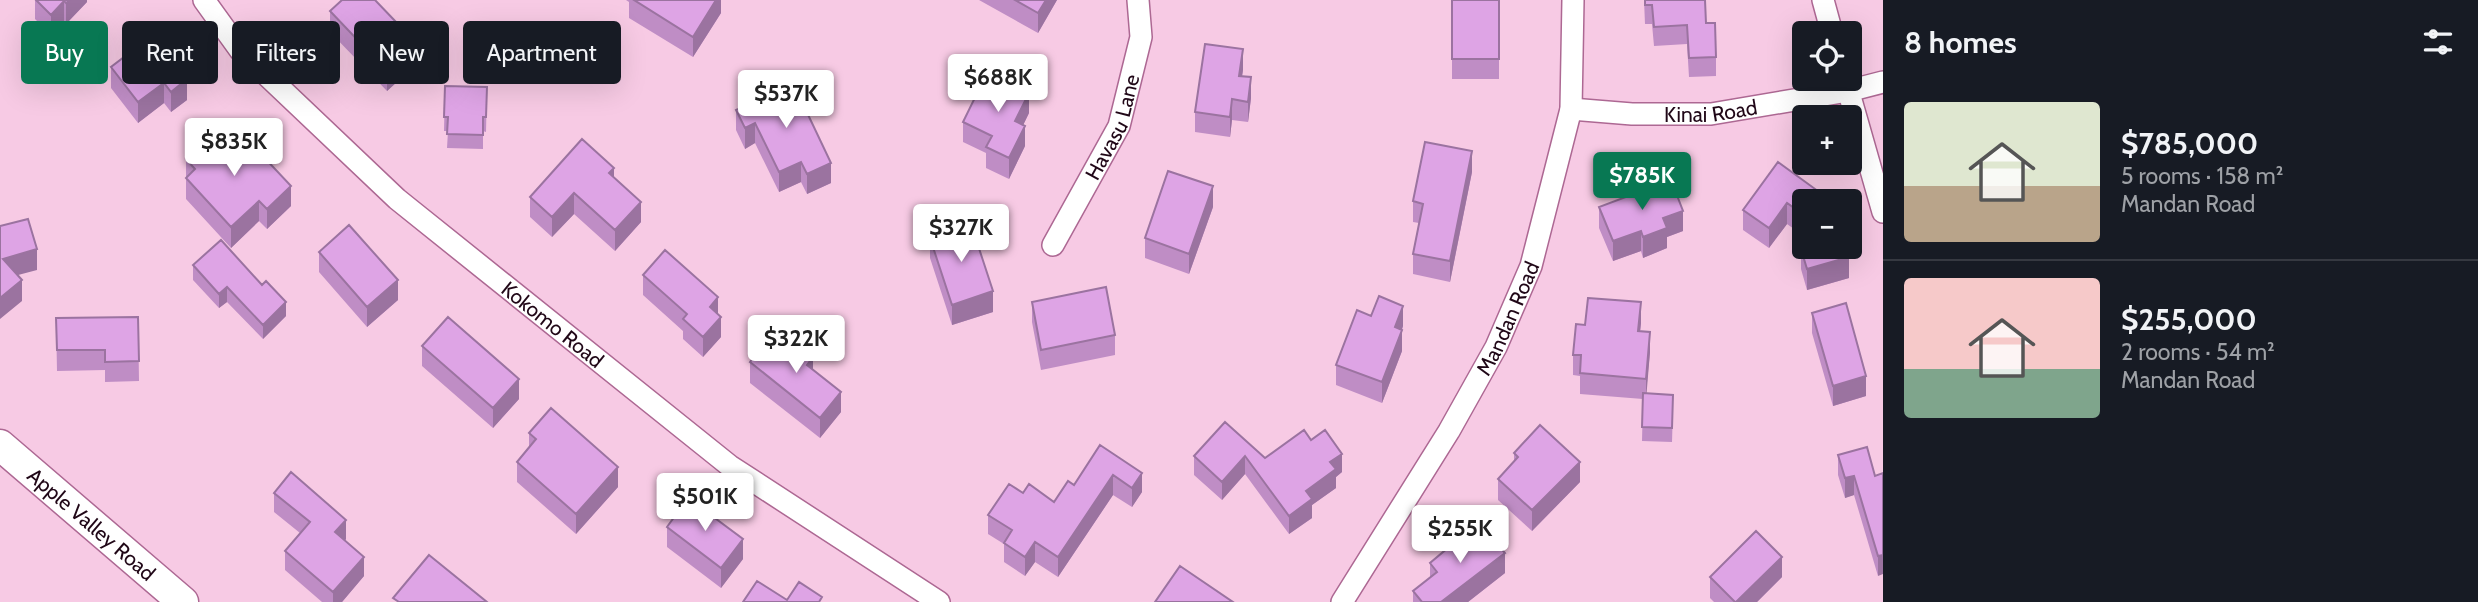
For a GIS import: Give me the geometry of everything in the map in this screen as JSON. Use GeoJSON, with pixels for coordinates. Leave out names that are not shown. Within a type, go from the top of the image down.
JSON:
{"type":"FeatureCollection","features":[{"type":"Feature","properties":{"kind":"main road","name":"Apple Valley Road"},"geometry":{"type":"LineString","coordinates":[[0,445],[183,602]]}},
{"type":"Feature","properties":{"kind":"street","name":"Kokomo Road"},"geometry":{"type":"LineString","coordinates":[[204,0],[240,50],[397,199],[730,466],[939,602]]}},
{"type":"Feature","properties":{"kind":"street","name":"Havasu Lane"},"geometry":{"type":"LineString","coordinates":[[1053,245],[1119,127],[1141,37],[1138,0]]}},
{"type":"Feature","properties":{"kind":"street","name":"Mandan Road"},"geometry":{"type":"LineString","coordinates":[[1342,602],[1449,430],[1496,347],[1531,266],[1570,109],[1573,0]]}},
{"type":"Feature","properties":{"kind":"street"},"geometry":{"type":"LineString","coordinates":[[1823,0],[1829,21]]}},
{"type":"Feature","properties":{"kind":"street","name":"Kinai Road"},"geometry":{"type":"LineString","coordinates":[[1862,84],[1883,82]]}},
{"type":"Feature","properties":{"kind":"street","name":"Kinai Road"},"geometry":{"type":"LineString","coordinates":[[1570,109],[1632,114],[1712,114],[1818,91]]}},
{"type":"Feature","properties":{"kind":"street"},"geometry":{"type":"LineString","coordinates":[[1848,91],[1883,212]]}},
{"type":"Feature","properties":{"kind":"building"},"geometry":{"type":"Polygon","coordinates":[[[36,0],[70,0],[66,3],[64,1],[51,15],[36,0]]]}},
{"type":"Feature","properties":{"kind":"building"},"geometry":{"type":"Polygon","coordinates":[[[342,0],[375,0],[395,21],[354,21],[354,36],[330,11],[342,0]]]}},
{"type":"Feature","properties":{"kind":"building"},"geometry":{"type":"Polygon","coordinates":[[[634,0],[716,0],[693,37],[634,0]]]}},
{"type":"Feature","properties":{"kind":"building"},"geometry":{"type":"Polygon","coordinates":[[[1015,0],[1046,0],[1038,13],[1015,0]]]}},
{"type":"Feature","properties":{"kind":"building"},"geometry":{"type":"Polygon","coordinates":[[[1452,0],[1499,0],[1499,59],[1452,59],[1452,0]]]}},
{"type":"Feature","properties":{"kind":"building"},"geometry":{"type":"Polygon","coordinates":[[[1645,0],[1705,0],[1706,23],[1715,23],[1716,57],[1689,58],[1687,25],[1654,27],[1652,5],[1645,5],[1645,0]]]}},
{"type":"Feature","properties":{"kind":"building"},"geometry":{"type":"Polygon","coordinates":[[[1205,44],[1243,49],[1239,76],[1251,77],[1248,102],[1232,99],[1230,117],[1195,112],[1205,44]]]}},
{"type":"Feature","properties":{"kind":"building"},"geometry":{"type":"Polygon","coordinates":[[[122,59],[122,81],[111,67],[122,59]]]}},
{"type":"Feature","properties":{"kind":"building"},"geometry":{"type":"Polygon","coordinates":[[[987,73],[1029,93],[1015,121],[1025,126],[1009,158],[986,147],[992,136],[963,122],[987,73]]]}},
{"type":"Feature","properties":{"kind":"building"},"geometry":{"type":"Polygon","coordinates":[[[793,83],[831,163],[807,174],[801,162],[779,172],[755,123],[745,128],[736,110],[793,83]]]}},
{"type":"Feature","properties":{"kind":"building"},"geometry":{"type":"Polygon","coordinates":[[[124,84],[163,84],[138,102],[124,84]]]}},
{"type":"Feature","properties":{"kind":"building"},"geometry":{"type":"Polygon","coordinates":[[[165,84],[181,84],[171,92],[165,84]]]}},
{"type":"Feature","properties":{"kind":"building"},"geometry":{"type":"Polygon","coordinates":[[[445,86],[487,87],[483,135],[447,134],[448,117],[444,117],[445,86]]]}},
{"type":"Feature","properties":{"kind":"building"},"geometry":{"type":"Polygon","coordinates":[[[218,130],[232,146],[241,139],[257,157],[261,154],[291,186],[267,209],[259,201],[231,227],[186,178],[195,169],[186,159],[218,130]]]}},
{"type":"Feature","properties":{"kind":"building"},"geometry":{"type":"Polygon","coordinates":[[[582,139],[614,168],[609,173],[641,202],[615,230],[574,193],[552,217],[530,197],[582,139]]]}},
{"type":"Feature","properties":{"kind":"building"},"geometry":{"type":"Polygon","coordinates":[[[1425,142],[1472,151],[1450,261],[1413,254],[1423,204],[1413,201],[1425,142]]]}},
{"type":"Feature","properties":{"kind":"building"},"geometry":{"type":"Polygon","coordinates":[[[1778,162],[1792,175],[1815,189],[1792,189],[1792,207],[1787,203],[1769,228],[1743,210],[1778,162]]]}},
{"type":"Feature","properties":{"kind":"building"},"geometry":{"type":"Polygon","coordinates":[[[1168,171],[1213,186],[1189,254],[1145,238],[1168,171]]]}},
{"type":"Feature","properties":{"kind":"building"},"geometry":{"type":"Polygon","coordinates":[[[1671,180],[1683,211],[1663,218],[1667,228],[1643,237],[1641,231],[1613,241],[1599,207],[1671,180]]]}},
{"type":"Feature","properties":{"kind":"building"},"geometry":{"type":"Polygon","coordinates":[[[28,219],[37,249],[3,259],[22,280],[0,298],[0,226],[28,219]]]}},
{"type":"Feature","properties":{"kind":"building"},"geometry":{"type":"Polygon","coordinates":[[[971,224],[993,291],[952,305],[930,238],[971,224]]]}},
{"type":"Feature","properties":{"kind":"building"},"geometry":{"type":"Polygon","coordinates":[[[349,225],[398,280],[367,307],[319,252],[349,225]]]}},
{"type":"Feature","properties":{"kind":"building"},"geometry":{"type":"Polygon","coordinates":[[[221,240],[262,285],[266,281],[286,302],[263,325],[227,287],[219,294],[193,265],[221,240]]]}},
{"type":"Feature","properties":{"kind":"building"},"geometry":{"type":"Polygon","coordinates":[[[665,250],[718,297],[710,307],[721,317],[703,337],[683,319],[687,314],[643,275],[665,250]]]}},
{"type":"Feature","properties":{"kind":"building"},"geometry":{"type":"Polygon","coordinates":[[[1804,259],[1842,259],[1807,269],[1804,259]]]}},
{"type":"Feature","properties":{"kind":"building"},"geometry":{"type":"Polygon","coordinates":[[[1106,287],[1115,335],[1041,350],[1032,302],[1106,287]]]}},
{"type":"Feature","properties":{"kind":"building"},"geometry":{"type":"Polygon","coordinates":[[[1379,296],[1403,306],[1395,327],[1402,330],[1382,382],[1336,365],[1357,310],[1371,316],[1379,296]]]}},
{"type":"Feature","properties":{"kind":"building"},"geometry":{"type":"Polygon","coordinates":[[[1588,298],[1641,302],[1638,331],[1650,332],[1646,379],[1580,373],[1581,355],[1573,355],[1576,324],[1585,325],[1588,298]]]}},
{"type":"Feature","properties":{"kind":"building"},"geometry":{"type":"Polygon","coordinates":[[[1846,303],[1866,376],[1833,386],[1812,313],[1846,303]]]}},
{"type":"Feature","properties":{"kind":"building"},"geometry":{"type":"Polygon","coordinates":[[[138,317],[139,361],[105,362],[105,350],[57,350],[56,318],[138,317]]]}},
{"type":"Feature","properties":{"kind":"building"},"geometry":{"type":"Polygon","coordinates":[[[448,317],[519,379],[493,408],[422,346],[448,317]]]}},
{"type":"Feature","properties":{"kind":"building"},"geometry":{"type":"Polygon","coordinates":[[[787,336],[813,357],[807,365],[841,392],[820,418],[750,362],[770,337],[779,345],[787,336]]]}},
{"type":"Feature","properties":{"kind":"building"},"geometry":{"type":"Polygon","coordinates":[[[1643,393],[1673,395],[1672,428],[1642,427],[1643,393]]]}},
{"type":"Feature","properties":{"kind":"building"},"geometry":{"type":"Polygon","coordinates":[[[551,408],[618,467],[576,514],[517,462],[536,439],[529,433],[551,408]]]}},
{"type":"Feature","properties":{"kind":"building"},"geometry":{"type":"Polygon","coordinates":[[[1225,422],[1265,458],[1304,430],[1311,440],[1325,430],[1342,454],[1330,462],[1336,469],[1306,491],[1312,499],[1289,516],[1245,456],[1222,482],[1194,456],[1225,422]]]}},
{"type":"Feature","properties":{"kind":"building"},"geometry":{"type":"Polygon","coordinates":[[[1540,425],[1580,462],[1532,510],[1498,479],[1518,457],[1514,453],[1540,425]]]}},
{"type":"Feature","properties":{"kind":"building"},"geometry":{"type":"Polygon","coordinates":[[[1100,445],[1142,473],[1132,488],[1113,475],[1058,557],[1035,542],[1025,557],[1004,543],[1012,530],[988,515],[1009,484],[1023,493],[1029,484],[1054,502],[1068,481],[1074,485],[1100,445]]]}},
{"type":"Feature","properties":{"kind":"building"},"geometry":{"type":"Polygon","coordinates":[[[1867,447],[1875,476],[1883,473],[1883,555],[1878,556],[1854,476],[1845,478],[1838,455],[1867,447]]]}},
{"type":"Feature","properties":{"kind":"building"},"geometry":{"type":"Polygon","coordinates":[[[291,472],[346,520],[335,532],[364,557],[333,592],[285,551],[310,522],[274,493],[291,472]]]}},
{"type":"Feature","properties":{"kind":"building"},"geometry":{"type":"Polygon","coordinates":[[[688,498],[743,539],[721,568],[667,527],[688,498]]]}},
{"type":"Feature","properties":{"kind":"building"},"geometry":{"type":"Polygon","coordinates":[[[1479,522],[1505,553],[1441,602],[1422,602],[1413,591],[1437,572],[1430,563],[1479,522]]]}},
{"type":"Feature","properties":{"kind":"building"},"geometry":{"type":"Polygon","coordinates":[[[1756,531],[1782,557],[1735,602],[1710,577],[1756,531]]]}},
{"type":"Feature","properties":{"kind":"building"},"geometry":{"type":"Polygon","coordinates":[[[429,555],[487,602],[399,602],[393,598],[429,555]]]}},
{"type":"Feature","properties":{"kind":"building"},"geometry":{"type":"Polygon","coordinates":[[[1180,566],[1233,602],[1155,602],[1180,566]]]}},
{"type":"Feature","properties":{"kind":"building"},"geometry":{"type":"Polygon","coordinates":[[[757,581],[787,600],[799,582],[822,597],[819,602],[743,602],[757,581]]]}}]}
